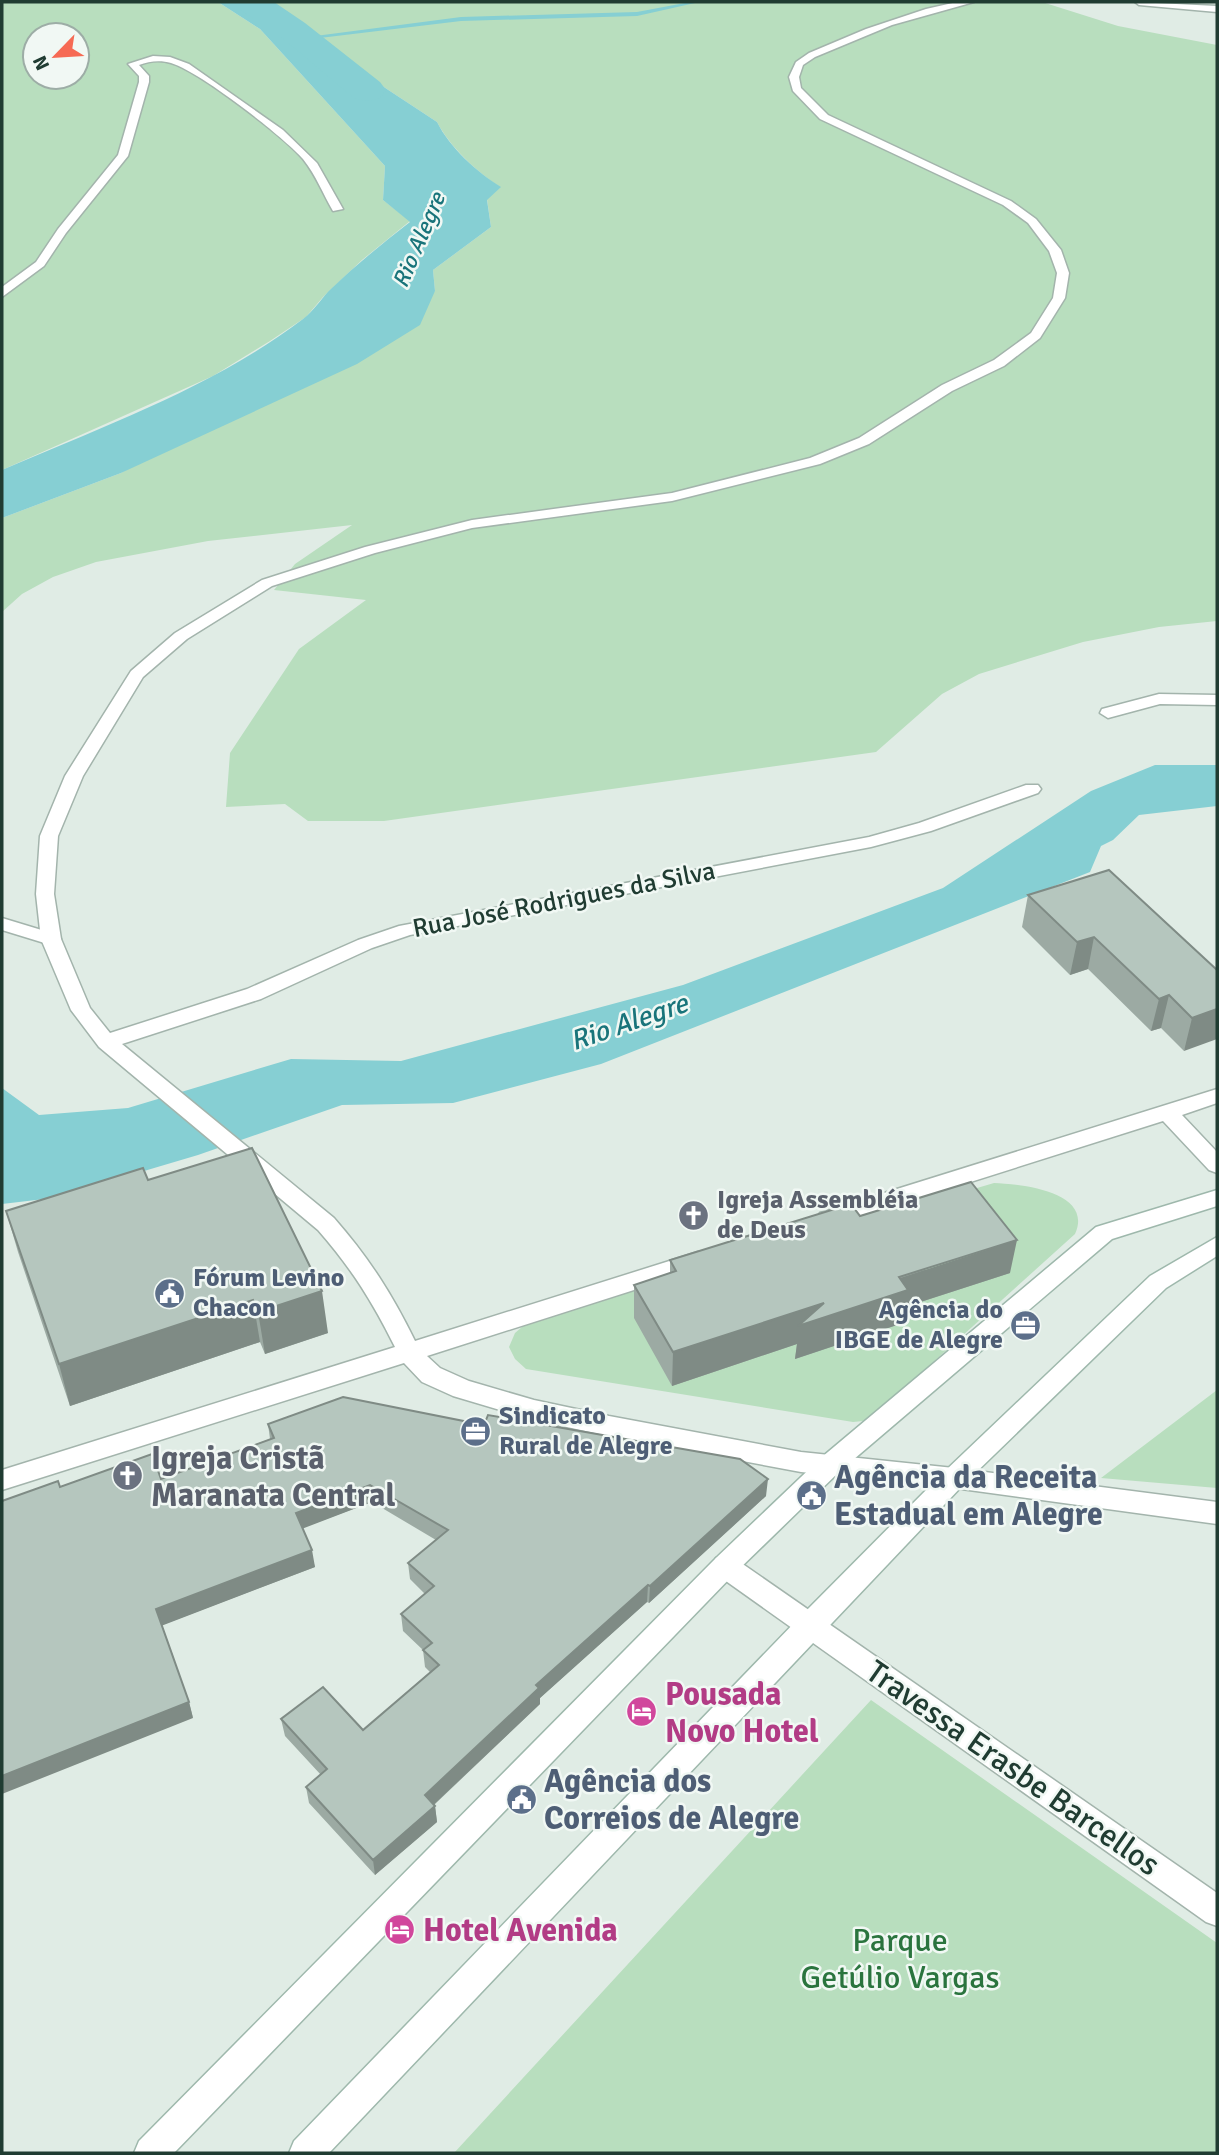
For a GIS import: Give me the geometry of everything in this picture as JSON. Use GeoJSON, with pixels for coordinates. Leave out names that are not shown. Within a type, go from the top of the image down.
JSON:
{"type":"FeatureCollection","features":[{"type":"Feature","properties":{"kind":"street"},"geometry":{"type":"LineString","coordinates":[[970,2],[946,5],[903,17],[812,55],[799,64],[794,76],[796,89],[824,117],[1007,203],[1032,221],[1055,250],[1063,273],[1059,298],[1036,335],[999,363],[947,388],[864,441],[815,461],[672,497],[472,524],[370,550],[267,583],[224,609],[181,636],[137,674],[74,776],[49,836],[45,894],[51,939],[81,1010],[106,1042],[326,1224],[355,1257],[379,1292],[410,1352],[431,1374],[441,1379],[462,1389],[534,1410],[801,1462],[954,1478],[1217,1513]]}},
{"type":"Feature","properties":{"kind":"street"},"geometry":{"type":"LineString","coordinates":[[1139,2],[1217,9]]}},
{"type":"Feature","properties":{"kind":"street"},"geometry":{"type":"LineString","coordinates":[[2,293],[40,264],[62,231],[123,156],[144,82],[144,76],[133,64],[137,61],[176,61],[209,82],[303,153],[337,209]]}},
{"type":"Feature","properties":{"kind":"street"},"geometry":{"type":"LineString","coordinates":[[1108,713],[1159,699],[1217,700]]}},
{"type":"Feature","properties":{"kind":"street","name":"Rua José Rodrigues da Silva"},"geometry":{"type":"LineString","coordinates":[[106,1042],[254,994],[365,944],[406,930],[871,842],[925,827],[1032,789]]}},
{"type":"Feature","properties":{"kind":"street"},"geometry":{"type":"LineString","coordinates":[[2,924],[51,939]]}},
{"type":"Feature","properties":{"kind":"street"},"geometry":{"type":"LineString","coordinates":[[808,1226],[1217,1096]]}},
{"type":"Feature","properties":{"kind":"street"},"geometry":{"type":"LineString","coordinates":[[1167,1112],[1217,1165]]}},
{"type":"Feature","properties":{"kind":"street"},"geometry":{"type":"LineString","coordinates":[[151,2153],[725,1566],[831,1464],[1104,1233],[1217,1198]]}},
{"type":"Feature","properties":{"kind":"street"},"geometry":{"type":"LineString","coordinates":[[306,2153],[808,1626],[954,1478],[1158,1282],[1217,1245]]}},
{"type":"Feature","properties":{"kind":"street"},"geometry":{"type":"LineString","coordinates":[[2,1480],[715,1255]]}},
{"type":"Feature","properties":{"kind":"street","name":"Travessa Erasbe Barcellos"},"geometry":{"type":"LineString","coordinates":[[725,1566],[1217,1911]]}},
{"type":"Feature","properties":{"kind":"green space"},"geometry":{"type":"Polygon","coordinates":[[[2,2],[218,2],[260,29],[385,166],[383,200],[410,221],[362,260],[306,317],[213,376],[2,470],[2,2]]]}},
{"type":"Feature","properties":{"kind":"green space"},"geometry":{"type":"Polygon","coordinates":[[[255,2],[1042,2],[1118,26],[1217,45],[1217,621],[1159,627],[1083,642],[979,674],[942,694],[876,752],[384,821],[308,821],[285,804],[226,807],[230,753],[299,649],[366,600],[274,590],[295,564],[352,525],[208,541],[96,562],[53,577],[22,594],[2,612],[2,518],[121,473],[435,291],[433,270],[491,227],[487,199],[500,187],[465,158],[449,141],[437,122],[285,22],[266,14],[255,2]]]}},
{"type":"Feature","properties":{"kind":"green space"},"geometry":{"type":"Polygon","coordinates":[[[994,1183],[1021,1185],[1052,1193],[1065,1200],[1074,1208],[1078,1220],[1075,1234],[879,1411],[863,1421],[853,1422],[526,1369],[515,1359],[509,1347],[515,1333],[529,1321],[994,1183]]]}},
{"type":"Feature","properties":{"kind":"green space"},"geometry":{"type":"Polygon","coordinates":[[[1217,1390],[1217,1488],[1101,1478],[1217,1390]]]}},
{"type":"Feature","properties":{"kind":"green space","name":"Parque Getúlio Vargas"},"geometry":{"type":"Polygon","coordinates":[[[871,1700],[1217,1943],[1217,2153],[454,2153],[871,1700]]]}},
{"type":"Feature","properties":{"kind":"water"},"geometry":{"type":"Polygon","coordinates":[[[218,2],[255,2],[266,14],[285,22],[437,122],[465,159],[501,187],[487,200],[491,227],[433,270],[435,291],[420,325],[357,364],[121,473],[2,518],[2,470],[157,404],[233,365],[303,319],[341,279],[410,222],[383,200],[385,166],[260,29],[218,2]]]}},
{"type":"Feature","properties":{"kind":"water"},"geometry":{"type":"Polygon","coordinates":[[[1155,765],[1217,765],[1217,806],[1139,815],[1113,840],[1101,846],[1090,872],[601,1064],[453,1103],[342,1105],[198,1155],[53,1198],[2,1204],[2,1088],[39,1115],[128,1108],[291,1059],[401,1061],[683,985],[943,888],[1091,791],[1155,765]]]}},
{"type":"Feature","properties":{"kind":"building"},"geometry":{"type":"Polygon","coordinates":[[[1109,870],[1217,970],[1217,1009],[1192,1018],[1169,995],[1159,999],[1094,937],[1077,942],[1028,895],[1109,870]]]}},
{"type":"Feature","properties":{"kind":"building","name":"Fórum Levino Chacon"},"geometry":{"type":"Polygon","coordinates":[[[252,1148],[322,1291],[258,1312],[253,1300],[59,1364],[6,1211],[143,1168],[148,1180],[252,1148]]]}},
{"type":"Feature","properties":{"kind":"building"},"geometry":{"type":"Polygon","coordinates":[[[971,1182],[1017,1240],[899,1277],[908,1290],[798,1326],[824,1303],[673,1352],[634,1285],[676,1271],[670,1260],[851,1204],[860,1216],[971,1182]]]}},
{"type":"Feature","properties":{"kind":"building"},"geometry":{"type":"Polygon","coordinates":[[[343,1397],[484,1425],[488,1415],[740,1459],[768,1479],[536,1685],[539,1688],[425,1795],[435,1806],[373,1860],[306,1787],[327,1769],[281,1719],[323,1687],[363,1730],[439,1665],[423,1650],[432,1643],[401,1614],[434,1586],[408,1563],[448,1530],[370,1485],[296,1513],[312,1550],[156,1609],[189,1702],[2,1776],[2,1501],[58,1481],[60,1487],[152,1454],[161,1479],[274,1438],[268,1424],[343,1397]]]}},
{"type":"Feature","properties":{"kind":"waterway","name":"Rio Alegre"},"geometry":{"type":"LineString","coordinates":[[251,2],[293,30],[367,90]]}},
{"type":"Feature","properties":{"kind":"waterway"},"geometry":{"type":"LineString","coordinates":[[303,38],[461,19],[637,14],[692,3]]}},
{"type":"Feature","properties":{"kind":"place","name":"Igreja Assembléia de Deus"},"geometry":{"type":"Point","coordinates":[694,1215]}},
{"type":"Feature","properties":{"kind":"place","name":"Fórum Levino Chacon"},"geometry":{"type":"Point","coordinates":[170,1293]}},
{"type":"Feature","properties":{"kind":"place","name":"Agência do IBGE de Alegre"},"geometry":{"type":"Point","coordinates":[1026,1325]}},
{"type":"Feature","properties":{"kind":"place","name":"Sindicato Rural de Alegre"},"geometry":{"type":"Point","coordinates":[476,1431]}},
{"type":"Feature","properties":{"kind":"place","name":"Igreja Cristã Maranata Central"},"geometry":{"type":"Point","coordinates":[128,1476]}},
{"type":"Feature","properties":{"kind":"place","name":"Agência da Receita Estadual em Alegre"},"geometry":{"type":"Point","coordinates":[811,1495]}},
{"type":"Feature","properties":{"kind":"place","name":"Pousada Novo Hotel"},"geometry":{"type":"Point","coordinates":[642,1712]}},
{"type":"Feature","properties":{"kind":"place","name":"Agência dos Correios de Alegre"},"geometry":{"type":"Point","coordinates":[521,1799]}},
{"type":"Feature","properties":{"kind":"place","name":"Hotel Avenida"},"geometry":{"type":"Point","coordinates":[400,1930]}}]}
